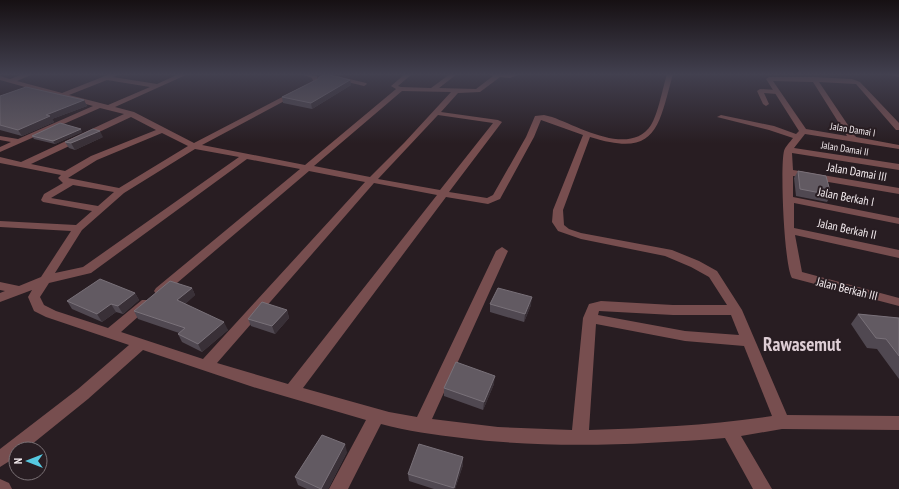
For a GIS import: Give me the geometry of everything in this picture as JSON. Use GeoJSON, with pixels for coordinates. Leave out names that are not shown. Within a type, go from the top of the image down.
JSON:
{"type":"FeatureCollection","features":[{"type":"Feature","properties":{"kind":"street"},"geometry":{"type":"LineString","coordinates":[[69,97],[131,114],[194,146],[482,201],[497,197],[539,118],[546,118],[588,133],[620,141],[633,141],[643,138],[656,124],[664,97]]}},
{"type":"Feature","properties":{"kind":"street"},"geometry":{"type":"LineString","coordinates":[[110,108],[134,97]]}},
{"type":"Feature","properties":{"kind":"street"},"geometry":{"type":"LineString","coordinates":[[288,97],[194,146],[121,191],[98,209],[78,228],[47,279],[34,297],[39,308],[51,314],[206,365],[377,416],[420,425],[498,435],[580,438],[666,435],[729,430],[782,422],[899,423]]}},
{"type":"Feature","properties":{"kind":"street"},"geometry":{"type":"LineString","coordinates":[[110,334],[391,97]]}},
{"type":"Feature","properties":{"kind":"street"},"geometry":{"type":"LineString","coordinates":[[206,365],[372,180],[451,97]]}},
{"type":"Feature","properties":{"kind":"street"},"geometry":{"type":"LineString","coordinates":[[780,97],[801,134],[788,150],[789,230]]}},
{"type":"Feature","properties":{"kind":"street"},"geometry":{"type":"LineString","coordinates":[[826,97],[854,140]]}},
{"type":"Feature","properties":{"kind":"street"},"geometry":{"type":"LineString","coordinates":[[871,97],[899,128]]}},
{"type":"Feature","properties":{"kind":"street"},"geometry":{"type":"LineString","coordinates":[[0,150],[17,141],[100,105]]}},
{"type":"Feature","properties":{"kind":"street"},"geometry":{"type":"LineString","coordinates":[[292,391],[498,122],[436,113]]}},
{"type":"Feature","properties":{"kind":"street"},"geometry":{"type":"LineString","coordinates":[[23,164],[131,114]]}},
{"type":"Feature","properties":{"kind":"street","name":"Jalan Damai I"},"geometry":{"type":"LineString","coordinates":[[721,117],[801,134],[899,147]]}},
{"type":"Feature","properties":{"kind":"street"},"geometry":{"type":"LineString","coordinates":[[98,209],[46,200],[47,196],[69,178],[114,149],[163,130]]}},
{"type":"Feature","properties":{"kind":"street"},"geometry":{"type":"LineString","coordinates":[[588,133],[558,210],[556,219],[560,228],[568,233],[654,250],[695,264],[713,274],[736,310],[782,422]]}},
{"type":"Feature","properties":{"kind":"street"},"geometry":{"type":"LineString","coordinates":[[0,138],[17,141]]}},
{"type":"Feature","properties":{"kind":"street","name":"Jalan Damai II"},"geometry":{"type":"LineString","coordinates":[[788,150],[899,167]]}},
{"type":"Feature","properties":{"kind":"street"},"geometry":{"type":"LineString","coordinates":[[0,298],[47,279],[87,270],[247,156]]}},
{"type":"Feature","properties":{"kind":"street"},"geometry":{"type":"LineString","coordinates":[[0,160],[23,164],[69,178],[121,191]]}},
{"type":"Feature","properties":{"kind":"street","name":"Jalan Damai III"},"geometry":{"type":"LineString","coordinates":[[788,172],[899,191]]}},
{"type":"Feature","properties":{"kind":"street","name":"Jalan Berkah I"},"geometry":{"type":"LineString","coordinates":[[788,199],[899,221]]}},
{"type":"Feature","properties":{"kind":"street"},"geometry":{"type":"LineString","coordinates":[[0,224],[78,228]]}},
{"type":"Feature","properties":{"kind":"street","name":"Jalan Berkah II"},"geometry":{"type":"LineString","coordinates":[[789,230],[899,254]]}},
{"type":"Feature","properties":{"kind":"street","name":"Jalan Berkah III"},"geometry":{"type":"LineString","coordinates":[[789,230],[796,275],[899,302]]}},
{"type":"Feature","properties":{"kind":"street"},"geometry":{"type":"LineString","coordinates":[[420,425],[502,251]]}},
{"type":"Feature","properties":{"kind":"street"},"geometry":{"type":"LineString","coordinates":[[0,286],[19,290]]}},
{"type":"Feature","properties":{"kind":"street"},"geometry":{"type":"LineString","coordinates":[[580,438],[590,318],[594,308],[601,306],[666,310],[736,310]]}},
{"type":"Feature","properties":{"kind":"street"},"geometry":{"type":"LineString","coordinates":[[590,318],[685,336],[749,341]]}},
{"type":"Feature","properties":{"kind":"street"},"geometry":{"type":"LineString","coordinates":[[0,459],[83,394],[140,344]]}},
{"type":"Feature","properties":{"kind":"street"},"geometry":{"type":"LineString","coordinates":[[338,489],[377,416]]}},
{"type":"Feature","properties":{"kind":"street"},"geometry":{"type":"LineString","coordinates":[[729,430],[762,489]]}},
{"type":"Feature","properties":{"kind":"lane"},"geometry":{"type":"LineString","coordinates":[[763,97],[766,104]]}},
{"type":"Feature","properties":{"kind":"building"},"geometry":{"type":"Polygon","coordinates":[[[0,97],[70,97],[84,100],[46,115],[50,116],[18,130],[0,125],[0,97]]]}},
{"type":"Feature","properties":{"kind":"building"},"geometry":{"type":"Polygon","coordinates":[[[282,97],[321,97],[311,103],[282,97]]]}},
{"type":"Feature","properties":{"kind":"building"},"geometry":{"type":"Polygon","coordinates":[[[60,123],[81,129],[53,141],[32,136],[60,123]]]}},
{"type":"Feature","properties":{"kind":"building"},"geometry":{"type":"Polygon","coordinates":[[[93,129],[100,131],[71,143],[65,142],[93,129]]]}},
{"type":"Feature","properties":{"kind":"building"},"geometry":{"type":"Polygon","coordinates":[[[798,171],[826,176],[831,195],[800,189],[798,171]]]}},
{"type":"Feature","properties":{"kind":"building"},"geometry":{"type":"Polygon","coordinates":[[[100,279],[135,293],[118,306],[111,304],[97,314],[67,301],[100,279]]]}},
{"type":"Feature","properties":{"kind":"building"},"geometry":{"type":"Polygon","coordinates":[[[170,281],[192,288],[177,300],[224,322],[198,344],[178,334],[185,328],[134,311],[170,281]]]}},
{"type":"Feature","properties":{"kind":"building"},"geometry":{"type":"Polygon","coordinates":[[[498,288],[532,297],[525,314],[490,304],[498,288]]]}},
{"type":"Feature","properties":{"kind":"building"},"geometry":{"type":"Polygon","coordinates":[[[262,302],[287,310],[272,326],[248,319],[262,302]]]}},
{"type":"Feature","properties":{"kind":"building"},"geometry":{"type":"Polygon","coordinates":[[[858,314],[899,318],[899,356],[886,339],[876,338],[858,314]]]}},
{"type":"Feature","properties":{"kind":"building"},"geometry":{"type":"Polygon","coordinates":[[[456,362],[495,376],[484,402],[444,388],[456,362]]]}},
{"type":"Feature","properties":{"kind":"building"},"geometry":{"type":"Polygon","coordinates":[[[322,435],[345,444],[321,489],[295,477],[322,435]]]}},
{"type":"Feature","properties":{"kind":"building"},"geometry":{"type":"Polygon","coordinates":[[[419,444],[463,457],[454,488],[408,474],[419,444]]]}},
{"type":"Feature","properties":{"kind":"district","name":"Rawasemut"},"geometry":{"type":"Point","coordinates":[802,344]}}]}
